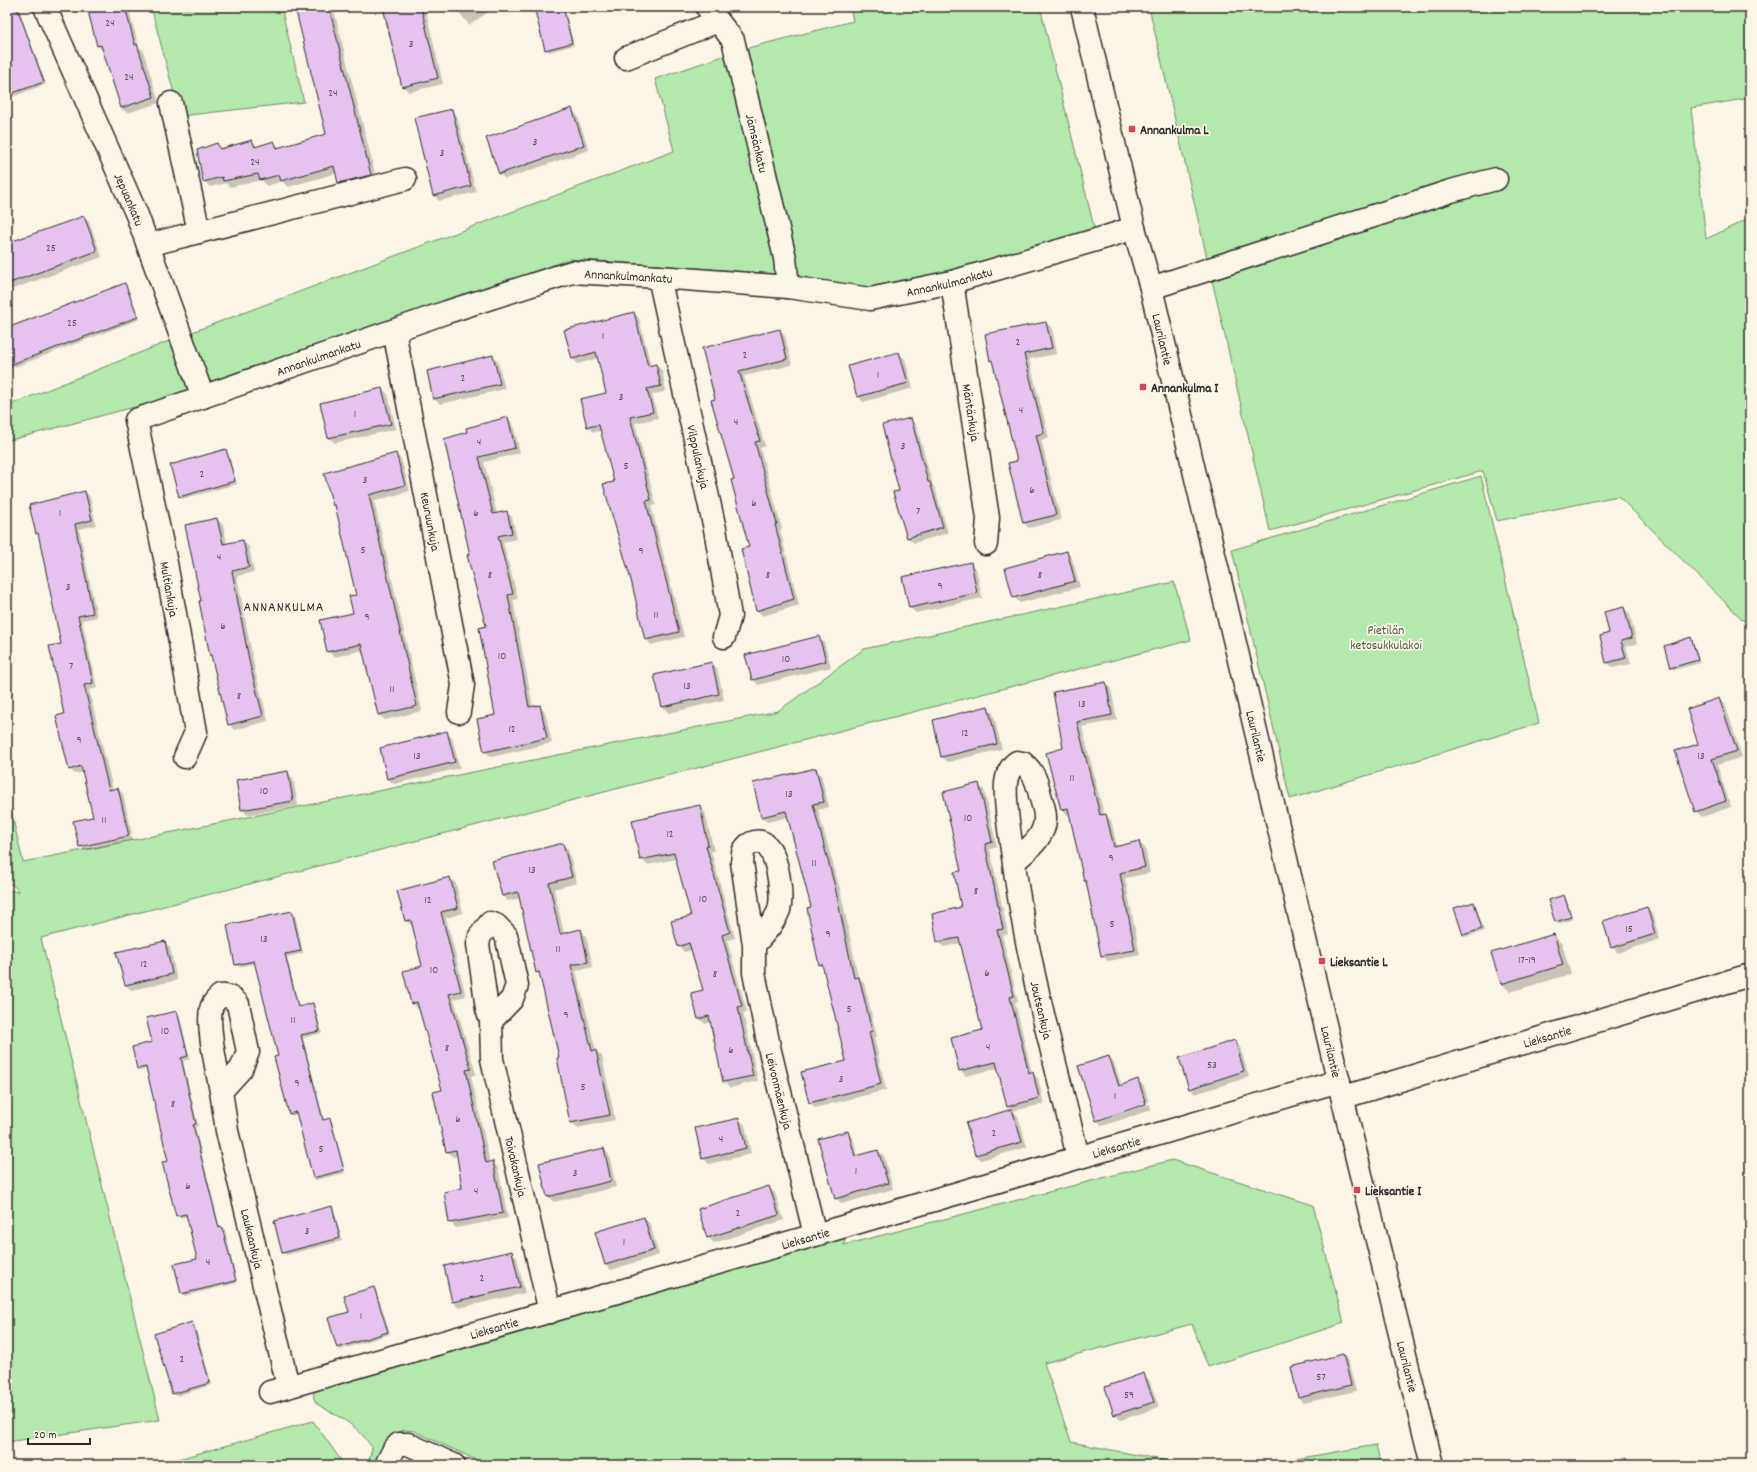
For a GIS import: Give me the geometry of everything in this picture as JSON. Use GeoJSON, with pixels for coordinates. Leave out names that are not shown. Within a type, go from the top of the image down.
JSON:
{"type":"FeatureCollection","features":[{"type":"Feature","properties":{"kind":"street","name":"Jepuankatu"},"geometry":{"type":"LineString","coordinates":[[45,7],[134,208],[204,396]]}},
{"type":"Feature","properties":{"kind":"street","name":"Laurilantie"},"geometry":{"type":"LineString","coordinates":[[1082,7],[1134,228],[1151,288],[1342,1089],[1352,1138],[1432,1465]]}},
{"type":"Feature","properties":{"kind":"street"},"geometry":{"type":"LineString","coordinates":[[626,58],[712,14]]}},
{"type":"Feature","properties":{"kind":"street","name":"Jämsänkatu"},"geometry":{"type":"LineString","coordinates":[[712,14],[733,40],[785,258],[788,287]]}},
{"type":"Feature","properties":{"kind":"street"},"geometry":{"type":"LineString","coordinates":[[171,103],[199,232]]}},
{"type":"Feature","properties":{"kind":"street"},"geometry":{"type":"LineString","coordinates":[[148,245],[405,178]]}},
{"type":"Feature","properties":{"kind":"street"},"geometry":{"type":"LineString","coordinates":[[1151,288],[1451,191],[1496,179]]}},
{"type":"Feature","properties":{"kind":"street","name":"Annankulmankatu"},"geometry":{"type":"LineString","coordinates":[[136,420],[446,312],[572,272],[788,287],[870,299],[952,282],[1134,228]]}},
{"type":"Feature","properties":{"kind":"street","name":"Vilppulankuja"},"geometry":{"type":"LineString","coordinates":[[659,277],[715,529],[730,616],[724,637]]}},
{"type":"Feature","properties":{"kind":"street","name":"Mäntänkuja"},"geometry":{"type":"LineString","coordinates":[[952,282],[988,518],[986,544]]}},
{"type":"Feature","properties":{"kind":"street","name":"Keuruunkuja"},"geometry":{"type":"LineString","coordinates":[[394,331],[463,686],[459,712]]}},
{"type":"Feature","properties":{"kind":"street","name":"Multiankuja"},"geometry":{"type":"LineString","coordinates":[[136,420],[166,563],[196,732],[184,757]]}},
{"type":"Feature","properties":{"kind":"street","name":"Joutsankuja"},"geometry":{"type":"LineString","coordinates":[[1014,862],[1020,911],[1026,939],[1078,1157]]}},
{"type":"Feature","properties":{"kind":"street","name":"Leivonmäenkuja"},"geometry":{"type":"LineString","coordinates":[[754,945],[754,973],[770,1051],[815,1235]]}},
{"type":"Feature","properties":{"kind":"street","name":"Lieksantie"},"geometry":{"type":"LineString","coordinates":[[279,1389],[550,1312],[651,1281],[815,1235],[1078,1157],[1342,1089],[1750,975]]}},
{"type":"Feature","properties":{"kind":"street","name":"Toivakankuja"},"geometry":{"type":"LineString","coordinates":[[491,1021],[492,1059],[550,1312]]}},
{"type":"Feature","properties":{"kind":"street","name":"Laukaankuja"},"geometry":{"type":"LineString","coordinates":[[221,1091],[226,1131],[279,1389]]}},
{"type":"Feature","properties":{"kind":"street"},"geometry":{"type":"LineString","coordinates":[[386,1465],[394,1449],[399,1444],[408,1444],[454,1465]]}},
{"type":"Feature","properties":{"kind":"green space"},"geometry":{"type":"Polygon","coordinates":[[[151,7],[282,11],[304,102],[180,116],[151,7]]]}},
{"type":"Feature","properties":{"kind":"green space"},"geometry":{"type":"Polygon","coordinates":[[[850,7],[1040,7],[1095,231],[868,292],[795,281],[744,49],[853,21],[850,7]]]}},
{"type":"Feature","properties":{"kind":"green space"},"geometry":{"type":"Polygon","coordinates":[[[1149,7],[1750,7],[1750,98],[1691,108],[1706,239],[1750,218],[1750,625],[1748,625],[1618,496],[1497,521],[1483,471],[1270,531],[1149,7]]]}},
{"type":"Feature","properties":{"kind":"green space"},"geometry":{"type":"Polygon","coordinates":[[[726,55],[778,274],[570,259],[208,387],[187,334],[674,151],[655,79],[726,55]]]}},
{"type":"Feature","properties":{"kind":"green space"},"geometry":{"type":"Polygon","coordinates":[[[174,339],[194,391],[7,441],[7,406],[174,339]]]}},
{"type":"Feature","properties":{"kind":"green space","name":"Pietilän ketosukkulakoi"},"geometry":{"type":"Polygon","coordinates":[[[1481,476],[1539,723],[1290,799],[1232,550],[1481,476]]]}},
{"type":"Feature","properties":{"kind":"green space"},"geometry":{"type":"Polygon","coordinates":[[[1174,582],[1191,640],[41,938],[160,1420],[7,1442],[7,890],[19,892],[13,885],[7,883],[7,793],[23,862],[778,711],[864,649],[1174,582]]]}},
{"type":"Feature","properties":{"kind":"green space"},"geometry":{"type":"Polygon","coordinates":[[[1172,1160],[1313,1205],[1344,1323],[1208,1367],[1192,1324],[1044,1363],[1071,1442],[1188,1465],[487,1465],[414,1431],[404,1430],[393,1435],[377,1465],[368,1465],[372,1449],[362,1434],[341,1418],[317,1404],[314,1398],[316,1388],[846,1237],[844,1245],[1172,1160]]]}},
{"type":"Feature","properties":{"kind":"green space"},"geometry":{"type":"Polygon","coordinates":[[[313,1421],[343,1463],[342,1465],[157,1465],[313,1421]]]}},
{"type":"Feature","properties":{"kind":"green space"},"geometry":{"type":"Polygon","coordinates":[[[1376,1445],[1381,1465],[1261,1465],[1376,1445]]]}},
{"type":"Feature","properties":{"kind":"building"},"geometry":{"type":"Polygon","coordinates":[[[7,7],[17,7],[44,82],[7,95],[7,7]]]}},
{"type":"Feature","properties":{"kind":"building"},"geometry":{"type":"Polygon","coordinates":[[[87,7],[125,7],[135,45],[137,44],[154,97],[121,108],[101,45],[97,46],[87,7]]]}},
{"type":"Feature","properties":{"kind":"building"},"geometry":{"type":"Polygon","coordinates":[[[295,7],[329,7],[371,175],[338,183],[334,166],[281,181],[279,175],[260,180],[258,174],[223,181],[222,177],[203,182],[197,150],[217,143],[220,149],[252,140],[255,147],[274,141],[277,148],[326,134],[295,7]]]}},
{"type":"Feature","properties":{"kind":"building"},"geometry":{"type":"Polygon","coordinates":[[[383,7],[421,7],[438,78],[402,87],[383,7]]]}},
{"type":"Feature","properties":{"kind":"building"},"geometry":{"type":"Polygon","coordinates":[[[534,7],[563,7],[572,43],[545,50],[534,7]]]}},
{"type":"Feature","properties":{"kind":"building"},"geometry":{"type":"Polygon","coordinates":[[[572,108],[584,145],[499,174],[486,138],[572,108]]]}},
{"type":"Feature","properties":{"kind":"building"},"geometry":{"type":"Polygon","coordinates":[[[452,109],[471,186],[433,196],[414,118],[452,109]]]}},
{"type":"Feature","properties":{"kind":"building"},"geometry":{"type":"Polygon","coordinates":[[[84,216],[97,251],[7,284],[7,243],[84,216]]]}},
{"type":"Feature","properties":{"kind":"building"},"geometry":{"type":"Polygon","coordinates":[[[125,283],[138,317],[7,366],[7,328],[125,283]]]}},
{"type":"Feature","properties":{"kind":"building"},"geometry":{"type":"Polygon","coordinates":[[[634,312],[648,366],[656,364],[661,386],[647,389],[653,412],[630,417],[651,500],[646,501],[679,632],[645,640],[631,580],[603,484],[614,482],[599,425],[587,427],[580,399],[606,393],[596,352],[572,359],[564,330],[634,312]]]}},
{"type":"Feature","properties":{"kind":"building"},"geometry":{"type":"Polygon","coordinates":[[[1046,322],[1052,348],[1024,354],[1044,433],[1036,435],[1056,515],[1023,523],[1008,463],[1017,461],[992,360],[990,361],[985,334],[1046,322]]]}},
{"type":"Feature","properties":{"kind":"building"},"geometry":{"type":"Polygon","coordinates":[[[780,329],[787,359],[739,371],[760,441],[755,442],[777,524],[775,524],[794,599],[756,611],[741,549],[749,547],[731,480],[734,479],[711,400],[715,399],[702,348],[780,329]]]}},
{"type":"Feature","properties":{"kind":"building"},"geometry":{"type":"Polygon","coordinates":[[[899,352],[908,383],[857,397],[848,366],[899,352]]]}},
{"type":"Feature","properties":{"kind":"building"},"geometry":{"type":"Polygon","coordinates":[[[493,355],[500,384],[433,399],[427,371],[493,355]]]}},
{"type":"Feature","properties":{"kind":"building"},"geometry":{"type":"Polygon","coordinates":[[[382,388],[391,424],[328,438],[320,403],[382,388]]]}},
{"type":"Feature","properties":{"kind":"building"},"geometry":{"type":"Polygon","coordinates":[[[508,417],[515,448],[479,457],[493,514],[507,511],[512,533],[498,536],[513,594],[508,595],[529,707],[540,705],[547,738],[484,752],[477,719],[495,715],[479,628],[486,626],[467,555],[470,555],[444,439],[467,432],[466,428],[508,417]]]}},
{"type":"Feature","properties":{"kind":"building"},"geometry":{"type":"Polygon","coordinates":[[[911,418],[928,482],[930,482],[943,527],[907,538],[893,492],[899,491],[882,425],[911,418]]]}},
{"type":"Feature","properties":{"kind":"building"},"geometry":{"type":"Polygon","coordinates":[[[226,449],[235,481],[179,497],[170,465],[226,449]]]}},
{"type":"Feature","properties":{"kind":"building"},"geometry":{"type":"Polygon","coordinates":[[[396,453],[405,485],[369,495],[417,706],[378,715],[361,644],[327,652],[320,620],[353,613],[349,596],[356,595],[335,505],[333,506],[324,473],[396,453]]]}},
{"type":"Feature","properties":{"kind":"building"},"geometry":{"type":"Polygon","coordinates":[[[85,491],[92,520],[75,524],[93,613],[78,616],[93,683],[84,685],[109,790],[118,788],[129,836],[79,847],[73,821],[93,817],[81,766],[69,770],[56,716],[64,714],[49,646],[61,644],[38,533],[36,534],[29,505],[85,491]]]}},
{"type":"Feature","properties":{"kind":"building"},"geometry":{"type":"Polygon","coordinates":[[[217,518],[223,544],[243,540],[249,567],[232,571],[250,665],[263,716],[228,725],[211,655],[210,656],[199,601],[201,601],[185,525],[217,518]]]}},
{"type":"Feature","properties":{"kind":"building"},"geometry":{"type":"Polygon","coordinates":[[[1067,551],[1075,581],[1013,598],[1005,568],[1067,551]]]}},
{"type":"Feature","properties":{"kind":"building"},"geometry":{"type":"Polygon","coordinates":[[[971,562],[977,593],[909,608],[902,577],[971,562]]]}},
{"type":"Feature","properties":{"kind":"building"},"geometry":{"type":"Polygon","coordinates":[[[1624,607],[1632,638],[1621,641],[1626,658],[1606,663],[1600,636],[1609,633],[1604,612],[1624,607]]]}},
{"type":"Feature","properties":{"kind":"building"},"geometry":{"type":"Polygon","coordinates":[[[819,636],[826,661],[752,680],[745,655],[819,636]]]}},
{"type":"Feature","properties":{"kind":"building"},"geometry":{"type":"Polygon","coordinates":[[[1691,637],[1698,660],[1670,668],[1664,646],[1691,637]]]}},
{"type":"Feature","properties":{"kind":"building"},"geometry":{"type":"Polygon","coordinates":[[[712,662],[719,694],[662,707],[654,675],[712,662]]]}},
{"type":"Feature","properties":{"kind":"building"},"geometry":{"type":"Polygon","coordinates":[[[1106,682],[1112,715],[1077,722],[1100,815],[1106,814],[1114,847],[1139,841],[1145,867],[1120,873],[1135,950],[1101,956],[1086,881],[1084,881],[1068,808],[1061,810],[1046,753],[1063,748],[1053,692],[1106,682]]]}},
{"type":"Feature","properties":{"kind":"building"},"geometry":{"type":"Polygon","coordinates":[[[1719,698],[1737,751],[1712,759],[1726,801],[1695,812],[1675,751],[1698,744],[1687,709],[1719,698]]]}},
{"type":"Feature","properties":{"kind":"building"},"geometry":{"type":"Polygon","coordinates":[[[988,706],[997,744],[941,757],[933,720],[988,706]]]}},
{"type":"Feature","properties":{"kind":"building"},"geometry":{"type":"Polygon","coordinates":[[[447,731],[455,762],[387,779],[380,748],[447,731]]]}},
{"type":"Feature","properties":{"kind":"building"},"geometry":{"type":"Polygon","coordinates":[[[816,768],[824,802],[813,804],[835,887],[854,978],[859,977],[872,1031],[869,1032],[881,1084],[809,1103],[801,1072],[846,1061],[822,964],[819,965],[807,908],[811,907],[786,811],[761,817],[753,783],[816,768]]]}},
{"type":"Feature","properties":{"kind":"building"},"geometry":{"type":"Polygon","coordinates":[[[288,771],[293,801],[241,810],[236,780],[288,771]]]}},
{"type":"Feature","properties":{"kind":"building"},"geometry":{"type":"Polygon","coordinates":[[[979,783],[992,842],[985,844],[1003,929],[997,930],[1014,996],[1010,997],[1029,1073],[1033,1072],[1039,1098],[1007,1107],[996,1062],[959,1071],[951,1038],[982,1030],[959,938],[937,942],[932,914],[961,907],[954,872],[961,871],[943,792],[979,783]]]}},
{"type":"Feature","properties":{"kind":"building"},"geometry":{"type":"Polygon","coordinates":[[[700,805],[708,845],[706,846],[730,932],[722,935],[742,1006],[738,1007],[753,1076],[723,1082],[709,1016],[698,1019],[691,993],[703,990],[689,943],[678,947],[671,921],[691,916],[674,853],[640,860],[632,820],[700,805]]]}},
{"type":"Feature","properties":{"kind":"building"},"geometry":{"type":"Polygon","coordinates":[[[563,843],[572,877],[549,883],[560,934],[581,929],[588,962],[571,965],[592,1051],[596,1050],[610,1115],[570,1123],[557,1058],[559,1057],[539,972],[536,973],[518,892],[502,896],[492,861],[563,843]]]}},
{"type":"Feature","properties":{"kind":"building"},"geometry":{"type":"Polygon","coordinates":[[[450,877],[458,908],[441,912],[461,991],[449,994],[471,1069],[466,1070],[486,1163],[493,1161],[503,1213],[449,1223],[444,1192],[462,1188],[456,1150],[446,1152],[433,1092],[442,1090],[417,1002],[411,1004],[403,971],[422,966],[411,920],[405,921],[397,891],[450,877]]]}},
{"type":"Feature","properties":{"kind":"building"},"geometry":{"type":"Polygon","coordinates":[[[1564,895],[1571,917],[1555,922],[1548,900],[1564,895]]]}},
{"type":"Feature","properties":{"kind":"building"},"geometry":{"type":"Polygon","coordinates":[[[1474,902],[1482,929],[1463,935],[1454,908],[1474,902]]]}},
{"type":"Feature","properties":{"kind":"building"},"geometry":{"type":"Polygon","coordinates":[[[1647,907],[1655,934],[1611,948],[1603,921],[1647,907]]]}},
{"type":"Feature","properties":{"kind":"building"},"geometry":{"type":"Polygon","coordinates":[[[292,911],[301,951],[285,954],[298,1007],[313,1003],[320,1031],[301,1035],[323,1120],[330,1118],[344,1170],[313,1178],[296,1112],[289,1114],[274,1057],[278,1056],[254,961],[235,965],[227,925],[292,911]]]}},
{"type":"Feature","properties":{"kind":"building"},"geometry":{"type":"Polygon","coordinates":[[[1554,934],[1563,965],[1501,984],[1491,953],[1554,934]]]}},
{"type":"Feature","properties":{"kind":"building"},"geometry":{"type":"Polygon","coordinates":[[[165,941],[172,974],[125,985],[116,952],[165,941]]]}},
{"type":"Feature","properties":{"kind":"building"},"geometry":{"type":"Polygon","coordinates":[[[177,1011],[188,1056],[181,1058],[196,1124],[193,1125],[219,1228],[222,1227],[236,1281],[181,1294],[174,1264],[197,1259],[186,1214],[176,1216],[162,1162],[168,1161],[146,1067],[137,1069],[132,1047],[152,1042],[146,1018],[177,1011]]]}},
{"type":"Feature","properties":{"kind":"building"},"geometry":{"type":"Polygon","coordinates":[[[1235,1040],[1244,1071],[1189,1089],[1179,1058],[1235,1040]]]}},
{"type":"Feature","properties":{"kind":"building"},"geometry":{"type":"Polygon","coordinates":[[[1109,1056],[1119,1086],[1138,1079],[1146,1104],[1096,1121],[1078,1066],[1109,1056]]]}},
{"type":"Feature","properties":{"kind":"building"},"geometry":{"type":"Polygon","coordinates":[[[1012,1109],[1022,1142],[975,1155],[966,1123],[1012,1109]]]}},
{"type":"Feature","properties":{"kind":"building"},"geometry":{"type":"Polygon","coordinates":[[[739,1118],[746,1148],[702,1159],[695,1128],[739,1118]]]}},
{"type":"Feature","properties":{"kind":"building"},"geometry":{"type":"Polygon","coordinates":[[[848,1131],[855,1156],[878,1150],[888,1183],[835,1199],[818,1139],[848,1131]]]}},
{"type":"Feature","properties":{"kind":"building"},"geometry":{"type":"Polygon","coordinates":[[[604,1148],[611,1181],[547,1197],[539,1163],[604,1148]]]}},
{"type":"Feature","properties":{"kind":"building"},"geometry":{"type":"Polygon","coordinates":[[[769,1186],[779,1215],[707,1238],[698,1209],[769,1186]]]}},
{"type":"Feature","properties":{"kind":"building"},"geometry":{"type":"Polygon","coordinates":[[[332,1206],[340,1238],[282,1253],[274,1221],[332,1206]]]}},
{"type":"Feature","properties":{"kind":"building"},"geometry":{"type":"Polygon","coordinates":[[[644,1217],[654,1250],[605,1265],[595,1232],[644,1217]]]}},
{"type":"Feature","properties":{"kind":"building"},"geometry":{"type":"Polygon","coordinates":[[[512,1251],[520,1287],[452,1302],[444,1266],[512,1251]]]}},
{"type":"Feature","properties":{"kind":"building"},"geometry":{"type":"Polygon","coordinates":[[[374,1287],[388,1332],[337,1348],[328,1318],[349,1312],[344,1296],[374,1287]]]}},
{"type":"Feature","properties":{"kind":"building"},"geometry":{"type":"Polygon","coordinates":[[[192,1322],[210,1383],[172,1394],[154,1334],[192,1322]]]}},
{"type":"Feature","properties":{"kind":"building"},"geometry":{"type":"Polygon","coordinates":[[[1343,1354],[1351,1385],[1298,1398],[1291,1367],[1343,1354]]]}},
{"type":"Feature","properties":{"kind":"building"},"geometry":{"type":"Polygon","coordinates":[[[1144,1373],[1154,1402],[1114,1415],[1105,1387],[1144,1373]]]}},
{"type":"Feature","properties":{"kind":"place","name":"Annankulma L"},"geometry":{"type":"Point","coordinates":[1132,129]}},
{"type":"Feature","properties":{"kind":"place","name":"Annankulma I"},"geometry":{"type":"Point","coordinates":[1143,387]}},
{"type":"Feature","properties":{"kind":"place","name":"Lieksantie L"},"geometry":{"type":"Point","coordinates":[1322,961]}},
{"type":"Feature","properties":{"kind":"place","name":"Lieksantie I"},"geometry":{"type":"Point","coordinates":[1357,1190]}},
{"type":"Feature","properties":{"kind":"district","name":"ANNANKULMA"},"geometry":{"type":"Point","coordinates":[284,606]}}]}
